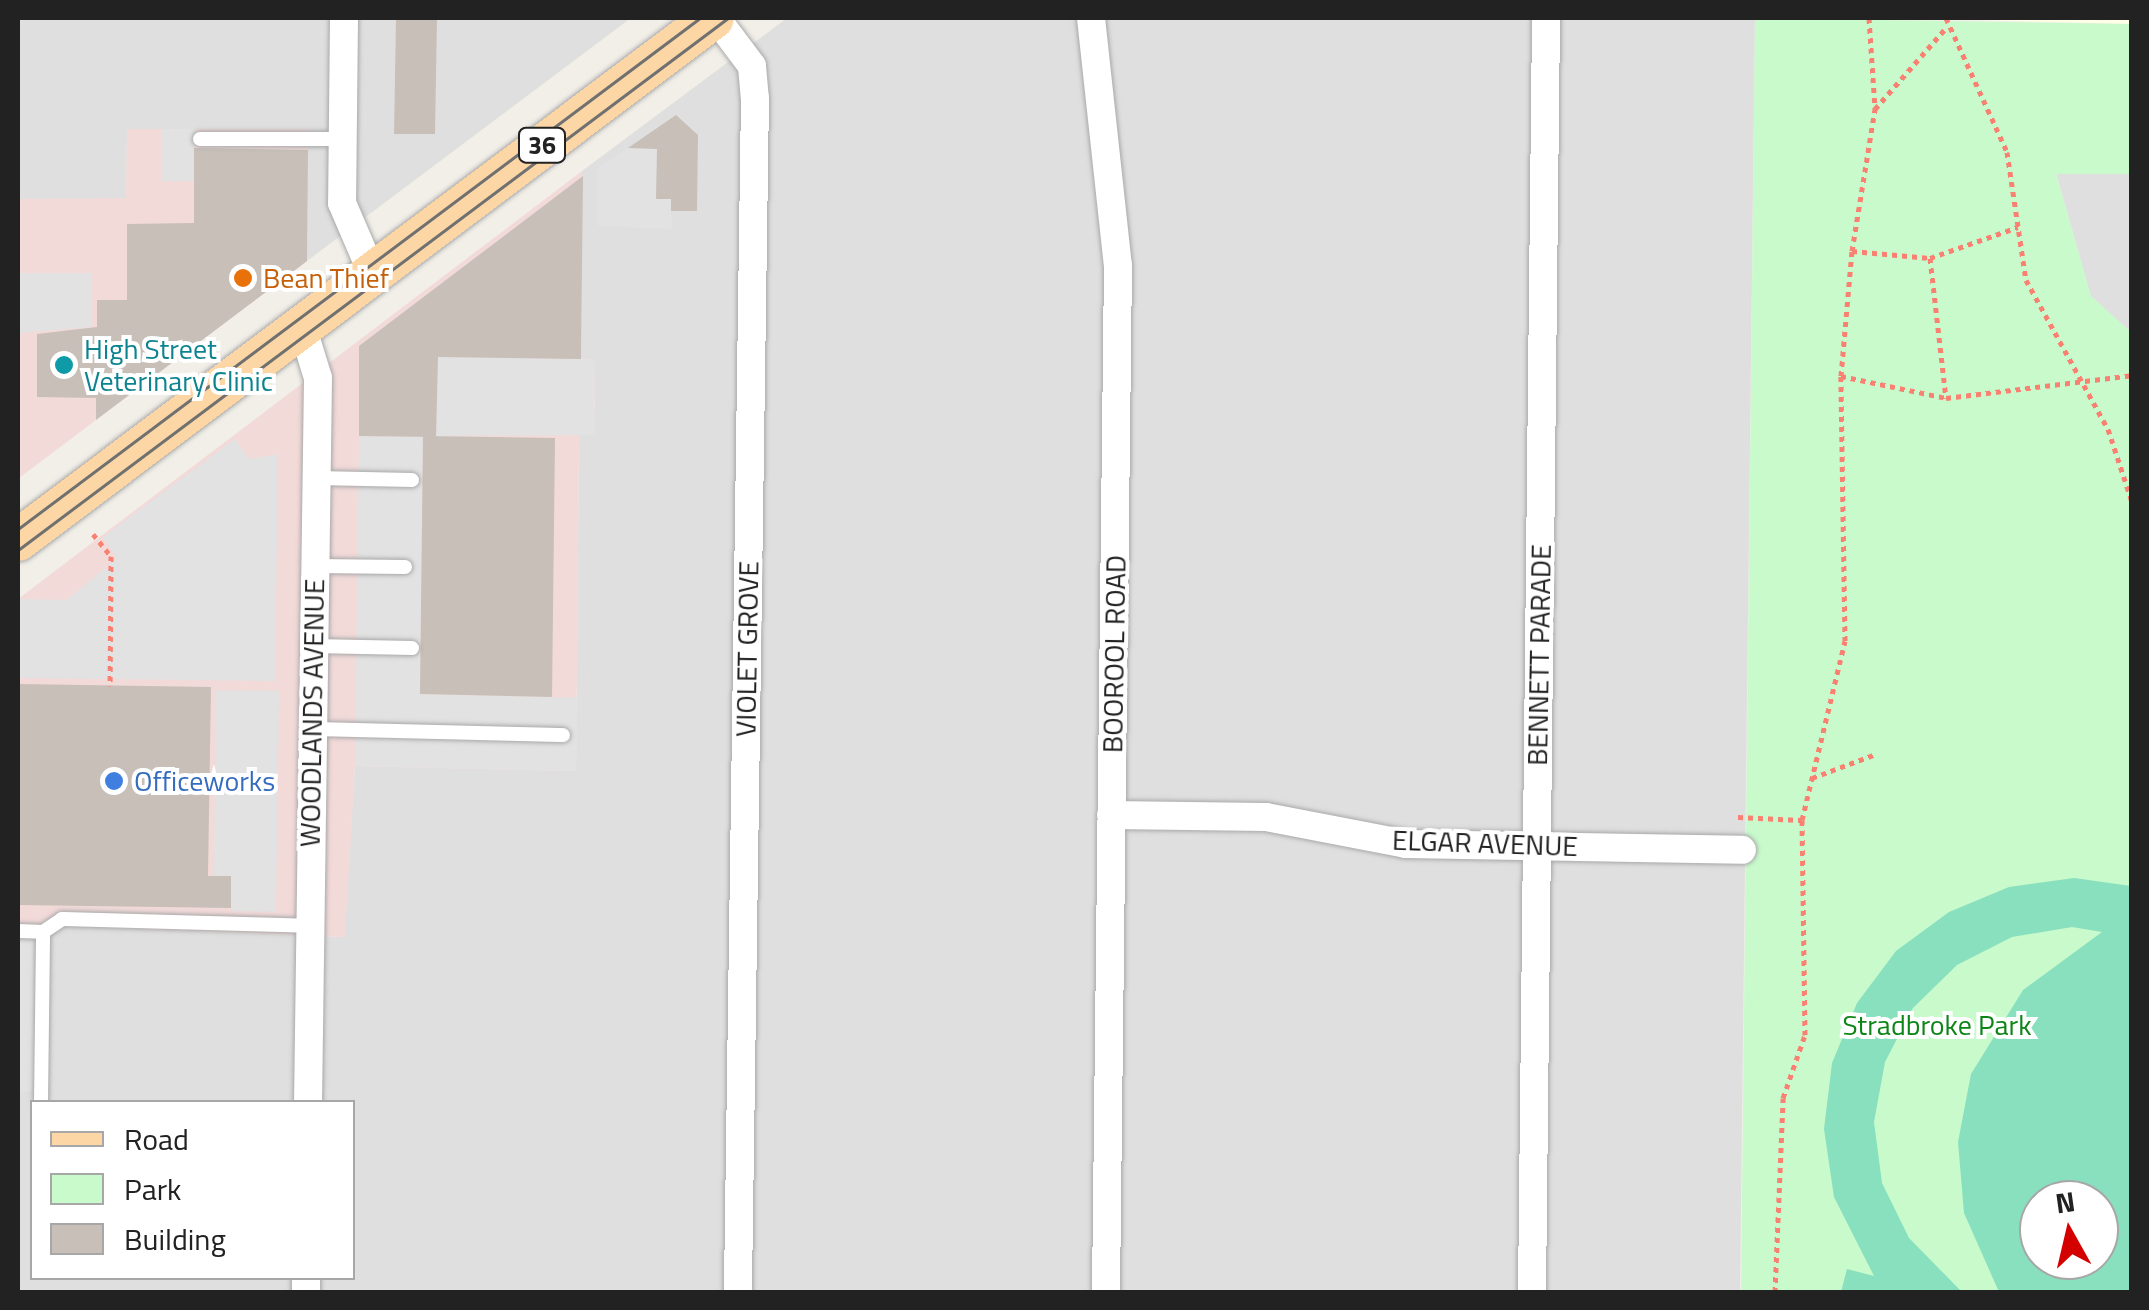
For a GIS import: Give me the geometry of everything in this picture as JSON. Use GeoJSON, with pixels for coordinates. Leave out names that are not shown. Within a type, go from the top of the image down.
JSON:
{"type":"FeatureCollection","features":[{"type":"Feature","properties":{"kind":"main road","name":"36"},"geometry":{"type":"LineString","coordinates":[[18,540],[714,18]]}},
{"type":"Feature","properties":{"kind":"street"},"geometry":{"type":"LineString","coordinates":[[344,18],[346,220],[372,273]]}},
{"type":"Feature","properties":{"kind":"street","name":"VIOLET GROVE"},"geometry":{"type":"LineString","coordinates":[[714,18],[752,66],[754,98],[738,1292]]}},
{"type":"Feature","properties":{"kind":"street","name":"BOOROOL ROAD"},"geometry":{"type":"LineString","coordinates":[[1091,18],[1118,264],[1106,1292]]}},
{"type":"Feature","properties":{"kind":"street","name":"BENNETT PARADE"},"geometry":{"type":"LineString","coordinates":[[1532,1292],[1546,18]]}},
{"type":"Feature","properties":{"kind":"street","name":"WOODLANDS AVENUE"},"geometry":{"type":"LineString","coordinates":[[302,326],[318,378],[308,1100]]}},
{"type":"Feature","properties":{"kind":"street","name":"ELGAR AVENUE"},"geometry":{"type":"LineString","coordinates":[[1111,815],[1266,817],[1406,844],[1742,850]]}},
{"type":"Feature","properties":{"kind":"lane"},"geometry":{"type":"LineString","coordinates":[[200,139],[343,139]]}},
{"type":"Feature","properties":{"kind":"lane"},"geometry":{"type":"LineString","coordinates":[[316,478],[412,480]]}},
{"type":"Feature","properties":{"kind":"lane"},"geometry":{"type":"LineString","coordinates":[[314,566],[405,566]]}},
{"type":"Feature","properties":{"kind":"lane"},"geometry":{"type":"LineString","coordinates":[[312,646],[412,648]]}},
{"type":"Feature","properties":{"kind":"lane"},"geometry":{"type":"LineString","coordinates":[[312,729],[563,735]]}},
{"type":"Feature","properties":{"kind":"lane"},"geometry":{"type":"LineString","coordinates":[[18,931],[43,932],[62,919],[310,926]]}},
{"type":"Feature","properties":{"kind":"lane"},"geometry":{"type":"LineString","coordinates":[[41,1100],[43,932]]}},
{"type":"Feature","properties":{"kind":"path"},"geometry":{"type":"LineString","coordinates":[[1775,1292],[1783,1098],[1805,1035],[1802,820],[1845,641],[1841,376],[1852,251],[1876,108],[1869,18]]}},
{"type":"Feature","properties":{"kind":"path"},"geometry":{"type":"LineString","coordinates":[[1946,18],[1946,28],[2007,152],[2026,280],[2079,375],[2132,502]]}},
{"type":"Feature","properties":{"kind":"path"},"geometry":{"type":"LineString","coordinates":[[1876,108],[1946,28]]}},
{"type":"Feature","properties":{"kind":"path"},"geometry":{"type":"LineString","coordinates":[[1852,251],[1930,258],[2018,227]]}},
{"type":"Feature","properties":{"kind":"path"},"geometry":{"type":"LineString","coordinates":[[1930,258],[1946,398]]}},
{"type":"Feature","properties":{"kind":"path"},"geometry":{"type":"LineString","coordinates":[[1841,376],[1946,398],[2079,375],[2132,375]]}},
{"type":"Feature","properties":{"kind":"path"},"geometry":{"type":"LineString","coordinates":[[92,534],[111,556],[110,686]]}},
{"type":"Feature","properties":{"kind":"path"},"geometry":{"type":"LineString","coordinates":[[1812,778],[1876,754]]}},
{"type":"Feature","properties":{"kind":"path"},"geometry":{"type":"LineString","coordinates":[[1738,817],[1802,820]]}},
{"type":"Feature","properties":{"kind":"shaded area"},"geometry":{"type":"Polygon","coordinates":[[[18,18],[631,18],[307,261],[307,129],[127,130],[126,199],[18,199],[18,18]]]}},
{"type":"Feature","properties":{"kind":"shaded area"},"geometry":{"type":"Polygon","coordinates":[[[787,18],[1755,18],[1740,1292],[18,1292],[18,924],[344,937],[355,766],[576,771],[579,435],[595,434],[594,359],[581,359],[582,171],[787,18]]]}},
{"type":"Feature","properties":{"kind":"shaded area"},"geometry":{"type":"Polygon","coordinates":[[[1974,18],[2131,18],[2131,24],[1974,20],[1974,18]]]}},
{"type":"Feature","properties":{"kind":"shaded area"},"geometry":{"type":"Polygon","coordinates":[[[127,129],[308,129],[307,261],[19,478],[18,199],[126,198],[127,129]]]}},
{"type":"Feature","properties":{"kind":"shaded area"},"geometry":{"type":"Polygon","coordinates":[[[161,129],[195,129],[194,181],[161,181],[161,129]]]}},
{"type":"Feature","properties":{"kind":"shaded area"},"geometry":{"type":"Polygon","coordinates":[[[639,141],[657,149],[657,199],[671,199],[672,229],[598,226],[598,168],[639,141]]]}},
{"type":"Feature","properties":{"kind":"shaded area"},"geometry":{"type":"Polygon","coordinates":[[[582,171],[581,358],[594,359],[595,435],[579,435],[576,771],[355,766],[345,937],[18,924],[18,599],[582,171]]]}},
{"type":"Feature","properties":{"kind":"shaded area"},"geometry":{"type":"Polygon","coordinates":[[[2056,173],[2131,174],[2131,332],[2091,297],[2056,173]]]}},
{"type":"Feature","properties":{"kind":"shaded area"},"geometry":{"type":"Polygon","coordinates":[[[18,273],[91,273],[91,327],[18,333],[18,273]]]}},
{"type":"Feature","properties":{"kind":"shaded area"},"geometry":{"type":"Polygon","coordinates":[[[438,357],[594,359],[595,435],[436,436],[438,357]]]}},
{"type":"Feature","properties":{"kind":"shaded area"},"geometry":{"type":"Polygon","coordinates":[[[359,436],[423,437],[420,694],[578,698],[576,771],[355,766],[359,436]]]}},
{"type":"Feature","properties":{"kind":"shaded area"},"geometry":{"type":"Polygon","coordinates":[[[235,439],[249,459],[278,454],[275,681],[18,678],[19,599],[67,600],[117,558],[103,537],[235,439]]]}},
{"type":"Feature","properties":{"kind":"shaded area"},"geometry":{"type":"Polygon","coordinates":[[[216,690],[279,691],[276,912],[231,911],[231,877],[214,876],[216,690]]]}},
{"type":"Feature","properties":{"kind":"shaded area"},"geometry":{"type":"Polygon","coordinates":[[[18,933],[33,934],[34,1091],[18,1092],[18,933]]]}},
{"type":"Feature","properties":{"kind":"green space","name":"Stradbroke Park"},"geometry":{"type":"Polygon","coordinates":[[[1755,18],[2131,24],[2131,174],[2056,174],[2091,296],[2131,332],[2131,1292],[1741,1292],[1755,18]]]}},
{"type":"Feature","properties":{"kind":"green space"},"geometry":{"type":"Polygon","coordinates":[[[2074,878],[2131,886],[2131,1292],[1999,1292],[1964,1213],[1958,1142],[1971,1074],[2023,990],[2102,932],[2072,927],[2012,937],[1957,965],[1913,1008],[1885,1062],[1874,1122],[1882,1183],[1909,1238],[1962,1292],[1841,1292],[1847,1269],[1874,1276],[1834,1197],[1824,1129],[1832,1063],[1857,1003],[1896,951],[1949,912],[2009,887],[2074,878]]]}},
{"type":"Feature","properties":{"kind":"building"},"geometry":{"type":"Polygon","coordinates":[[[396,18],[437,18],[435,134],[394,134],[396,18]]]}},
{"type":"Feature","properties":{"kind":"building"},"geometry":{"type":"Polygon","coordinates":[[[676,115],[698,135],[697,211],[671,211],[671,199],[656,199],[657,149],[628,148],[676,115]]]}},
{"type":"Feature","properties":{"kind":"building"},"geometry":{"type":"Polygon","coordinates":[[[194,148],[308,150],[307,261],[96,420],[96,398],[37,397],[37,334],[97,327],[97,300],[127,300],[127,224],[194,223],[194,148]]]}},
{"type":"Feature","properties":{"kind":"building"},"geometry":{"type":"Polygon","coordinates":[[[583,176],[581,359],[438,357],[436,437],[359,436],[359,346],[583,176]]]}},
{"type":"Feature","properties":{"kind":"building"},"geometry":{"type":"Polygon","coordinates":[[[423,436],[555,438],[552,697],[420,694],[423,436]]]}},
{"type":"Feature","properties":{"kind":"building","name":"Officeworks"},"geometry":{"type":"Polygon","coordinates":[[[18,684],[211,687],[208,876],[231,876],[231,908],[18,905],[18,684]]]}},
{"type":"Feature","properties":{"kind":"tram line"},"geometry":{"type":"LineString","coordinates":[[18,529],[700,18]]}},
{"type":"Feature","properties":{"kind":"tram line"},"geometry":{"type":"LineString","coordinates":[[18,550],[728,18]]}},
{"type":"Feature","properties":{"kind":"place","name":"Bean Thief"},"geometry":{"type":"Point","coordinates":[243,278]}},
{"type":"Feature","properties":{"kind":"place","name":"High Street Veterinary Clinic"},"geometry":{"type":"Point","coordinates":[64,365]}},
{"type":"Feature","properties":{"kind":"place","name":"Officeworks"},"geometry":{"type":"Point","coordinates":[114,781]}}]}
